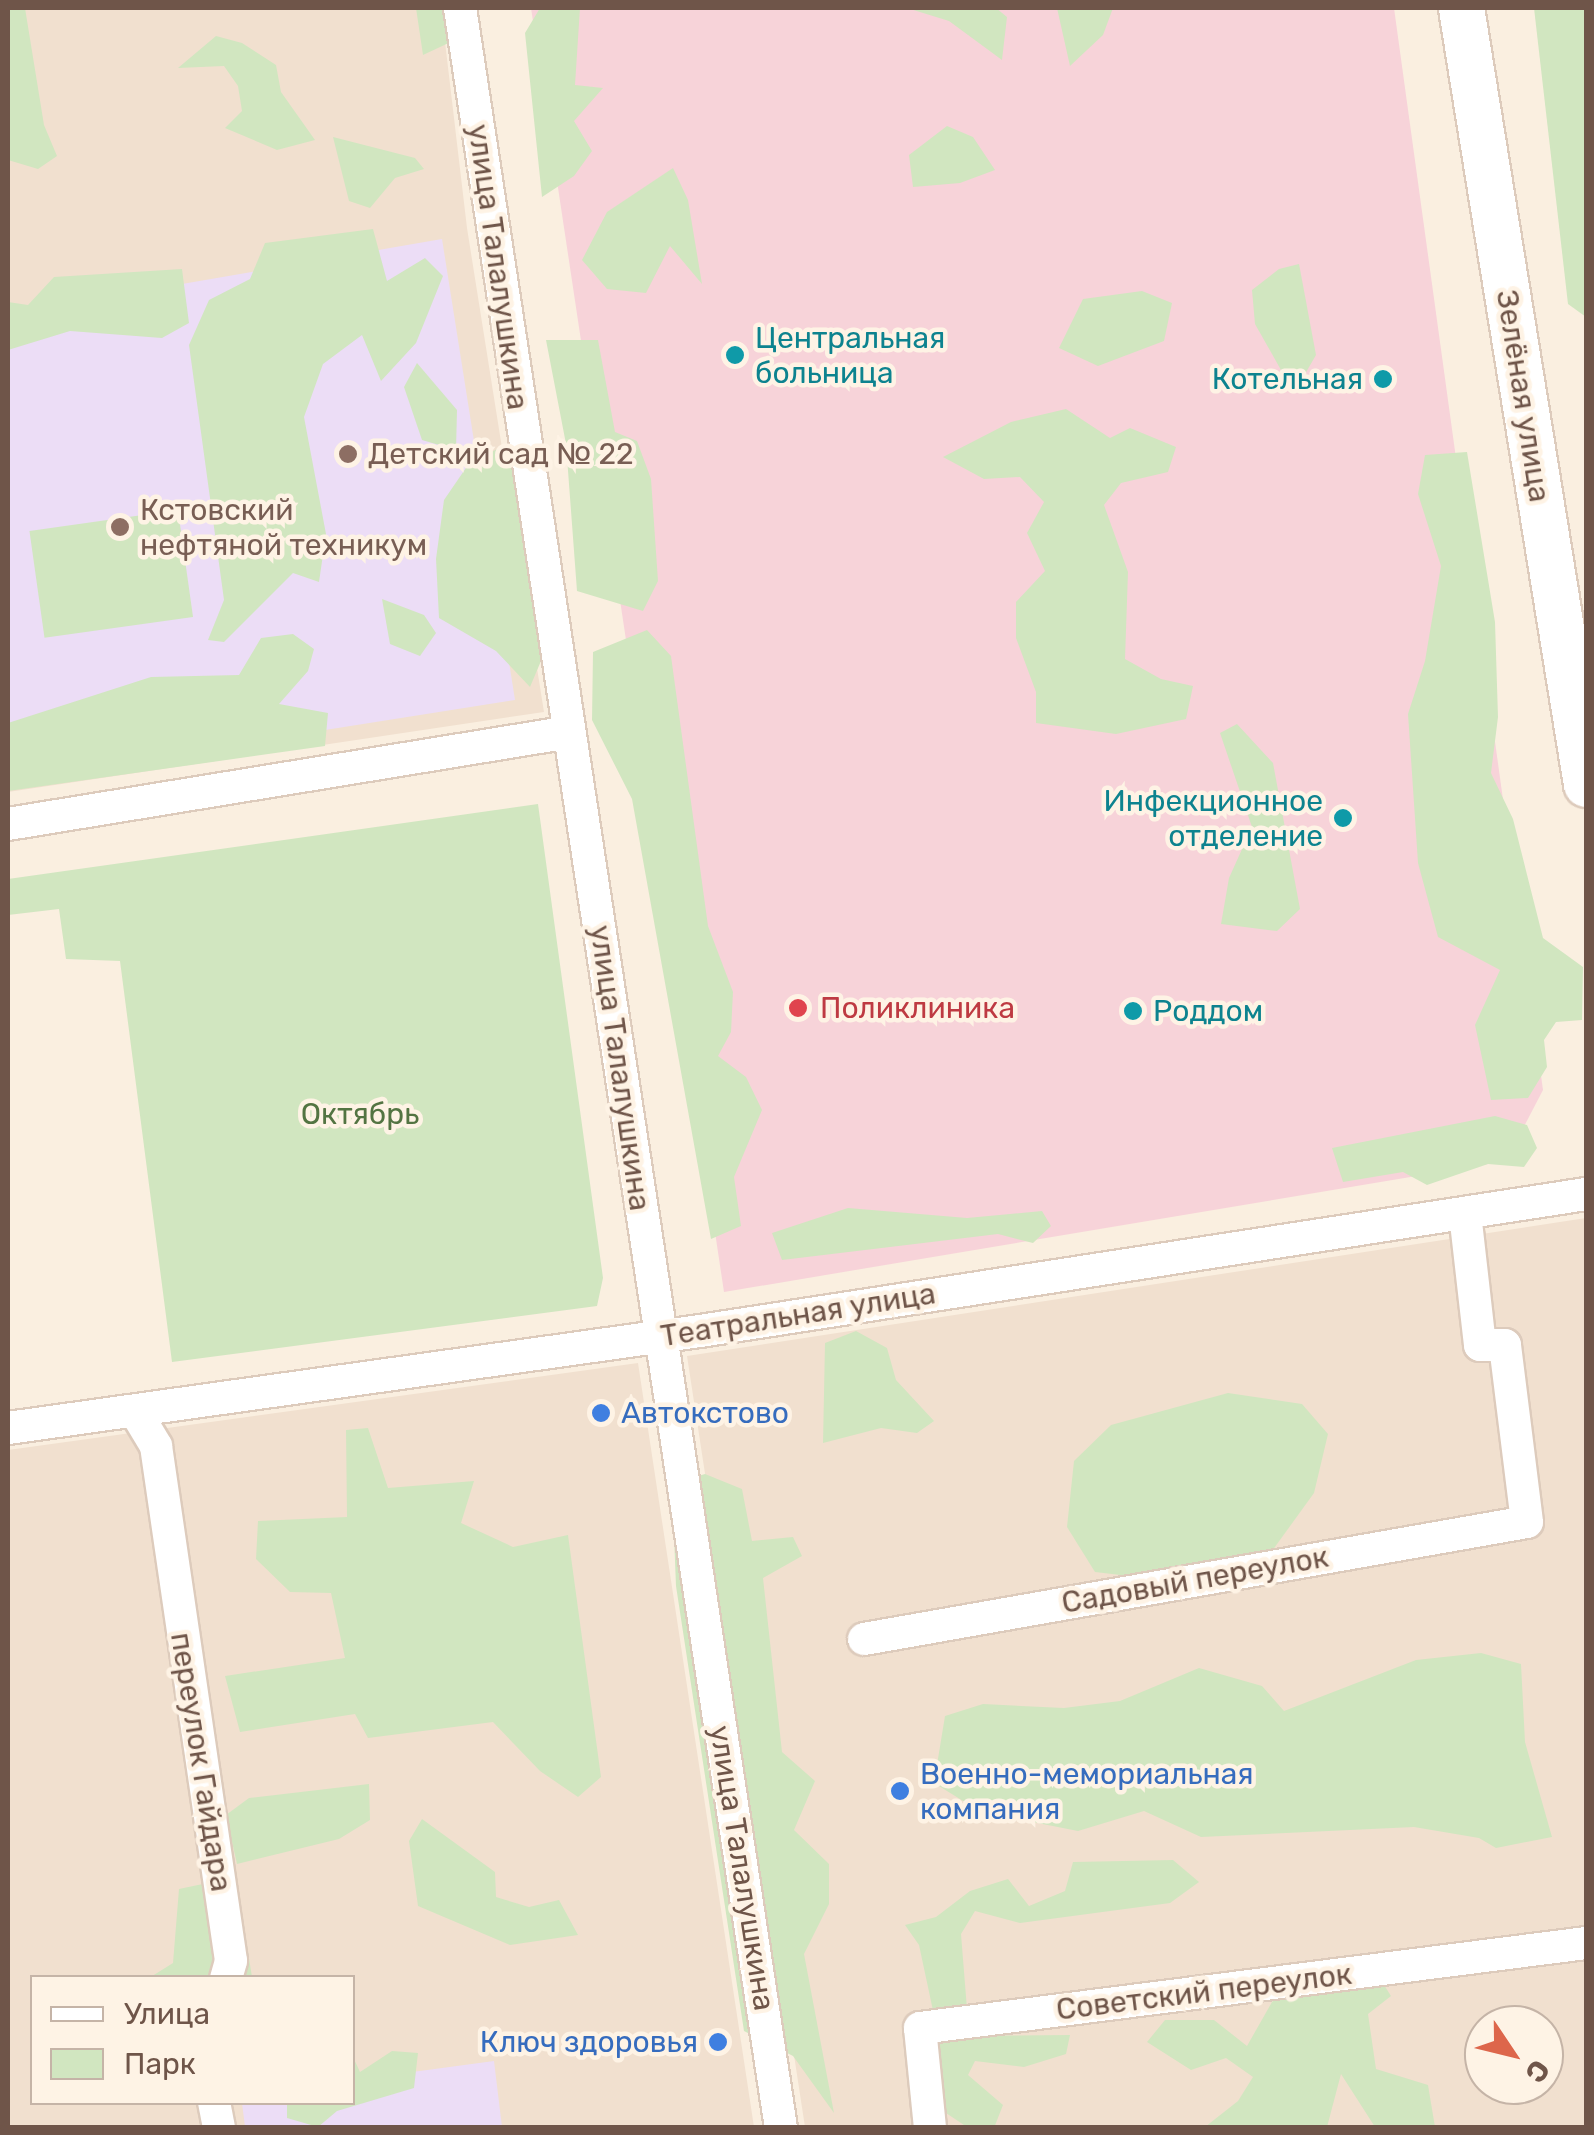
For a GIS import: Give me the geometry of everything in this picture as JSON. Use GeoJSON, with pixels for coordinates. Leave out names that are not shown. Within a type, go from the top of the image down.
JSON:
{"type":"FeatureCollection","features":[{"type":"Feature","properties":{"kind":"main road","name":"Зелёная улица"},"geometry":{"type":"LineString","coordinates":[[1460,8],[1586,784]]}},
{"type":"Feature","properties":{"kind":"street","name":"улица Талалушкина"},"geometry":{"type":"LineString","coordinates":[[460,8],[781,2128]]}},
{"type":"Feature","properties":{"kind":"street"},"geometry":{"type":"LineString","coordinates":[[8,824],[570,732]]}},
{"type":"Feature","properties":{"kind":"street","name":"Театральная улица"},"geometry":{"type":"LineString","coordinates":[[8,1428],[659,1336],[1586,1194]]}},
{"type":"Feature","properties":{"kind":"street","name":"Садовый переулок"},"geometry":{"type":"LineString","coordinates":[[864,1640],[1527,1522],[1505,1345],[1480,1345],[1465,1214]]}},
{"type":"Feature","properties":{"kind":"street","name":"переулок Гайдара"},"geometry":{"type":"LineString","coordinates":[[135,1411],[156,1446],[231,1961],[227,1975]]}},
{"type":"Feature","properties":{"kind":"street","name":"Советский переулок"},"geometry":{"type":"LineString","coordinates":[[930,2128],[920,2028],[1586,1943]]}},
{"type":"Feature","properties":{"kind":"shaded area"},"geometry":{"type":"Polygon","coordinates":[[[8,8],[441,8],[467,228],[544,712],[8,792],[8,8]]]}},
{"type":"Feature","properties":{"kind":"shaded area"},"geometry":{"type":"Polygon","coordinates":[[[531,8],[1394,8],[1543,1090],[1506,1161],[724,1292],[531,8]]]}},
{"type":"Feature","properties":{"kind":"shaded area"},"geometry":{"type":"Polygon","coordinates":[[[442,239],[515,700],[8,780],[8,314],[442,239]]]}},
{"type":"Feature","properties":{"kind":"shaded area"},"geometry":{"type":"Polygon","coordinates":[[[1586,1218],[1586,2127],[805,2127],[687,1356],[1586,1218]]]}},
{"type":"Feature","properties":{"kind":"shaded area"},"geometry":{"type":"Polygon","coordinates":[[[638,1363],[754,2127],[8,2127],[8,1450],[638,1363]]]}},
{"type":"Feature","properties":{"kind":"shaded area"},"geometry":{"type":"Polygon","coordinates":[[[494,2061],[502,2127],[245,2127],[242,2105],[355,2105],[355,2080],[494,2061]]]}},
{"type":"Feature","properties":{"kind":"green space"},"geometry":{"type":"Polygon","coordinates":[[[8,8],[25,8],[44,125],[57,156],[38,169],[8,160],[8,8]]]}},
{"type":"Feature","properties":{"kind":"green space"},"geometry":{"type":"Polygon","coordinates":[[[416,8],[454,8],[455,40],[423,55],[416,8]]]}},
{"type":"Feature","properties":{"kind":"green space"},"geometry":{"type":"Polygon","coordinates":[[[540,8],[580,8],[575,85],[603,88],[574,121],[592,151],[574,176],[542,197],[525,33],[540,8]]]}},
{"type":"Feature","properties":{"kind":"green space"},"geometry":{"type":"Polygon","coordinates":[[[907,8],[996,8],[1007,17],[1002,60],[949,21],[907,8]]]}},
{"type":"Feature","properties":{"kind":"green space"},"geometry":{"type":"Polygon","coordinates":[[[1057,8],[1113,8],[1103,35],[1070,66],[1057,8]]]}},
{"type":"Feature","properties":{"kind":"green space"},"geometry":{"type":"Polygon","coordinates":[[[1534,8],[1586,8],[1586,317],[1568,304],[1534,8]]]}},
{"type":"Feature","properties":{"kind":"green space"},"geometry":{"type":"Polygon","coordinates":[[[216,36],[242,43],[276,65],[281,92],[315,140],[277,150],[225,128],[242,111],[238,86],[224,66],[178,68],[216,36]]]}},
{"type":"Feature","properties":{"kind":"green space"},"geometry":{"type":"Polygon","coordinates":[[[947,126],[973,137],[995,170],[960,183],[913,187],[909,155],[947,126]]]}},
{"type":"Feature","properties":{"kind":"green space"},"geometry":{"type":"Polygon","coordinates":[[[333,137],[415,158],[424,169],[395,178],[370,208],[349,201],[333,137]]]}},
{"type":"Feature","properties":{"kind":"green space"},"geometry":{"type":"Polygon","coordinates":[[[673,168],[688,200],[702,284],[670,246],[646,293],[607,289],[582,260],[607,212],[673,168]]]}},
{"type":"Feature","properties":{"kind":"green space"},"geometry":{"type":"Polygon","coordinates":[[[373,229],[387,281],[425,258],[443,276],[416,343],[381,381],[362,335],[323,364],[304,417],[326,534],[319,582],[293,573],[224,642],[208,640],[224,600],[189,345],[209,300],[250,279],[265,243],[373,229]]]}},
{"type":"Feature","properties":{"kind":"green space"},"geometry":{"type":"Polygon","coordinates":[[[1299,264],[1316,355],[1294,393],[1255,324],[1252,290],[1279,269],[1299,264]]]}},
{"type":"Feature","properties":{"kind":"green space"},"geometry":{"type":"Polygon","coordinates":[[[182,269],[189,323],[162,338],[70,331],[8,350],[8,302],[28,305],[54,277],[182,269]]]}},
{"type":"Feature","properties":{"kind":"green space"},"geometry":{"type":"Polygon","coordinates":[[[1142,291],[1172,303],[1164,341],[1098,366],[1059,348],[1083,299],[1142,291]]]}},
{"type":"Feature","properties":{"kind":"green space"},"geometry":{"type":"Polygon","coordinates":[[[546,340],[598,340],[615,432],[637,441],[651,479],[658,581],[643,611],[577,591],[566,444],[546,340]]]}},
{"type":"Feature","properties":{"kind":"green space"},"geometry":{"type":"Polygon","coordinates":[[[417,363],[457,410],[456,450],[422,440],[404,387],[417,363]]]}},
{"type":"Feature","properties":{"kind":"green space"},"geometry":{"type":"Polygon","coordinates":[[[1066,409],[1110,438],[1130,428],[1176,447],[1168,472],[1121,483],[1104,505],[1128,572],[1125,659],[1161,679],[1193,686],[1186,719],[1116,734],[1036,723],[1036,692],[1016,638],[1016,602],[1045,571],[1027,533],[1044,502],[1020,477],[984,479],[943,457],[1011,422],[1066,409]]]}},
{"type":"Feature","properties":{"kind":"green space"},"geometry":{"type":"Polygon","coordinates":[[[512,442],[549,642],[530,687],[496,651],[439,618],[436,559],[444,500],[470,462],[512,442]]]}},
{"type":"Feature","properties":{"kind":"green space"},"geometry":{"type":"Polygon","coordinates":[[[1467,452],[1495,622],[1498,717],[1491,773],[1513,819],[1543,938],[1583,967],[1582,1020],[1556,1022],[1544,1040],[1547,1067],[1528,1098],[1491,1100],[1475,1025],[1500,970],[1438,937],[1418,863],[1408,714],[1425,661],[1441,566],[1418,494],[1425,455],[1467,452]]]}},
{"type":"Feature","properties":{"kind":"green space"},"geometry":{"type":"Polygon","coordinates":[[[178,510],[193,617],[44,638],[29,531],[178,510]]]}},
{"type":"Feature","properties":{"kind":"green space"},"geometry":{"type":"Polygon","coordinates":[[[382,599],[424,615],[436,633],[420,656],[390,644],[382,599]]]}},
{"type":"Feature","properties":{"kind":"green space"},"geometry":{"type":"Polygon","coordinates":[[[647,630],[671,656],[708,926],[733,992],[731,1032],[718,1056],[746,1077],[762,1110],[734,1177],[741,1226],[711,1239],[632,799],[592,720],[593,652],[647,630]]]}},
{"type":"Feature","properties":{"kind":"green space"},"geometry":{"type":"Polygon","coordinates":[[[293,634],[314,649],[308,671],[279,704],[328,713],[325,746],[8,791],[8,723],[151,677],[239,675],[261,638],[293,634]]]}},
{"type":"Feature","properties":{"kind":"green space"},"geometry":{"type":"Polygon","coordinates":[[[1237,724],[1273,763],[1300,909],[1277,931],[1221,924],[1229,878],[1252,827],[1220,733],[1237,724]]]}},
{"type":"Feature","properties":{"kind":"green space","name":"Октябрь"},"geometry":{"type":"Polygon","coordinates":[[[538,804],[603,1278],[597,1306],[172,1362],[120,961],[66,959],[59,909],[8,915],[8,879],[538,804]]]}},
{"type":"Feature","properties":{"kind":"green space"},"geometry":{"type":"Polygon","coordinates":[[[1495,1116],[1527,1125],[1537,1148],[1524,1167],[1488,1164],[1427,1185],[1403,1172],[1343,1182],[1332,1148],[1495,1116]]]}},
{"type":"Feature","properties":{"kind":"green space"},"geometry":{"type":"Polygon","coordinates":[[[848,1208],[967,1218],[1042,1211],[1051,1226],[1033,1243],[998,1234],[782,1260],[772,1233],[848,1208]]]}},
{"type":"Feature","properties":{"kind":"green space"},"geometry":{"type":"Polygon","coordinates":[[[856,1331],[887,1348],[896,1380],[934,1421],[917,1433],[881,1428],[823,1443],[825,1343],[856,1331]]]}},
{"type":"Feature","properties":{"kind":"green space"},"geometry":{"type":"Polygon","coordinates":[[[1228,1393],[1302,1404],[1328,1434],[1314,1493],[1259,1569],[1180,1582],[1095,1572],[1067,1527],[1074,1461],[1111,1425],[1228,1393]]]}},
{"type":"Feature","properties":{"kind":"green space"},"geometry":{"type":"Polygon","coordinates":[[[368,1428],[388,1488],[474,1481],[461,1523],[513,1547],[568,1535],[601,1777],[578,1797],[540,1771],[493,1722],[368,1738],[355,1714],[240,1732],[225,1676],[345,1658],[331,1593],[290,1592],[256,1559],[258,1521],[347,1517],[346,1430],[368,1428]]]}},
{"type":"Feature","properties":{"kind":"green space"},"geometry":{"type":"Polygon","coordinates":[[[705,1474],[742,1489],[752,1541],[793,1537],[802,1556],[763,1578],[782,1752],[815,1781],[794,1830],[829,1864],[829,1904],[804,1954],[834,2113],[793,2056],[744,2031],[676,1586],[672,1484],[705,1474]]]}},
{"type":"Feature","properties":{"kind":"green space"},"geometry":{"type":"Polygon","coordinates":[[[1481,1653],[1521,1664],[1525,1742],[1552,1837],[1496,1848],[1479,1838],[1414,1827],[1201,1837],[1144,1811],[1078,1831],[981,1812],[934,1783],[945,1716],[983,1704],[1064,1708],[1120,1701],[1199,1668],[1262,1686],[1284,1711],[1416,1660],[1481,1653]]]}},
{"type":"Feature","properties":{"kind":"green space"},"geometry":{"type":"Polygon","coordinates":[[[369,1784],[370,1820],[339,1839],[237,1864],[226,1815],[249,1798],[369,1784]]]}},
{"type":"Feature","properties":{"kind":"green space"},"geometry":{"type":"Polygon","coordinates":[[[422,1819],[495,1872],[496,1897],[529,1907],[559,1900],[578,1935],[510,1945],[418,1906],[409,1841],[422,1819]]]}},
{"type":"Feature","properties":{"kind":"green space"},"geometry":{"type":"Polygon","coordinates":[[[1173,1860],[1199,1882],[1170,1903],[1020,1923],[975,1911],[961,1934],[967,2009],[935,2020],[919,1945],[905,1925],[936,1917],[970,1891],[1008,1879],[1029,1906],[1065,1891],[1073,1862],[1173,1860]]]}},
{"type":"Feature","properties":{"kind":"green space"},"geometry":{"type":"Polygon","coordinates":[[[236,1877],[252,1975],[154,1975],[173,1963],[179,1889],[236,1877]]]}},
{"type":"Feature","properties":{"kind":"green space"},"geometry":{"type":"Polygon","coordinates":[[[1369,1961],[1391,1996],[1368,2014],[1376,2069],[1428,2085],[1435,2127],[1375,2127],[1341,2074],[1327,2127],[1205,2127],[1238,2101],[1253,2077],[1226,2058],[1191,2070],[1147,2042],[1165,2020],[1214,2020],[1247,2046],[1272,2002],[1312,1966],[1369,1961]]]}},
{"type":"Feature","properties":{"kind":"green space"},"geometry":{"type":"Polygon","coordinates":[[[1070,2035],[1066,2054],[1024,2067],[975,2061],[968,2075],[1003,2105],[994,2128],[967,2127],[946,2113],[934,2036],[1070,2035]]]}},
{"type":"Feature","properties":{"kind":"green space"},"geometry":{"type":"Polygon","coordinates":[[[392,2051],[418,2053],[414,2088],[337,2111],[318,2127],[287,2118],[287,2105],[355,2105],[355,2061],[360,2072],[392,2051]]]}},
{"type":"Feature","properties":{"kind":"place","name":"Центральная больница"},"geometry":{"type":"Point","coordinates":[735,355]}},
{"type":"Feature","properties":{"kind":"place","name":"Котельная"},"geometry":{"type":"Point","coordinates":[1383,379]}},
{"type":"Feature","properties":{"kind":"place","name":"Детский сад № 22"},"geometry":{"type":"Point","coordinates":[348,454]}},
{"type":"Feature","properties":{"kind":"place","name":"Кстовский нефтяной техникум"},"geometry":{"type":"Point","coordinates":[120,527]}},
{"type":"Feature","properties":{"kind":"place","name":"Инфекционное отделение"},"geometry":{"type":"Point","coordinates":[1343,818]}},
{"type":"Feature","properties":{"kind":"place","name":"Поликлиника"},"geometry":{"type":"Point","coordinates":[798,1008]}},
{"type":"Feature","properties":{"kind":"place","name":"Роддом"},"geometry":{"type":"Point","coordinates":[1133,1011]}},
{"type":"Feature","properties":{"kind":"place","name":"Автокстово"},"geometry":{"type":"Point","coordinates":[601,1413]}},
{"type":"Feature","properties":{"kind":"place","name":"Военно-мемориальная компания"},"geometry":{"type":"Point","coordinates":[900,1791]}},
{"type":"Feature","properties":{"kind":"place","name":"Ключ здоровья"},"geometry":{"type":"Point","coordinates":[718,2042]}}]}
